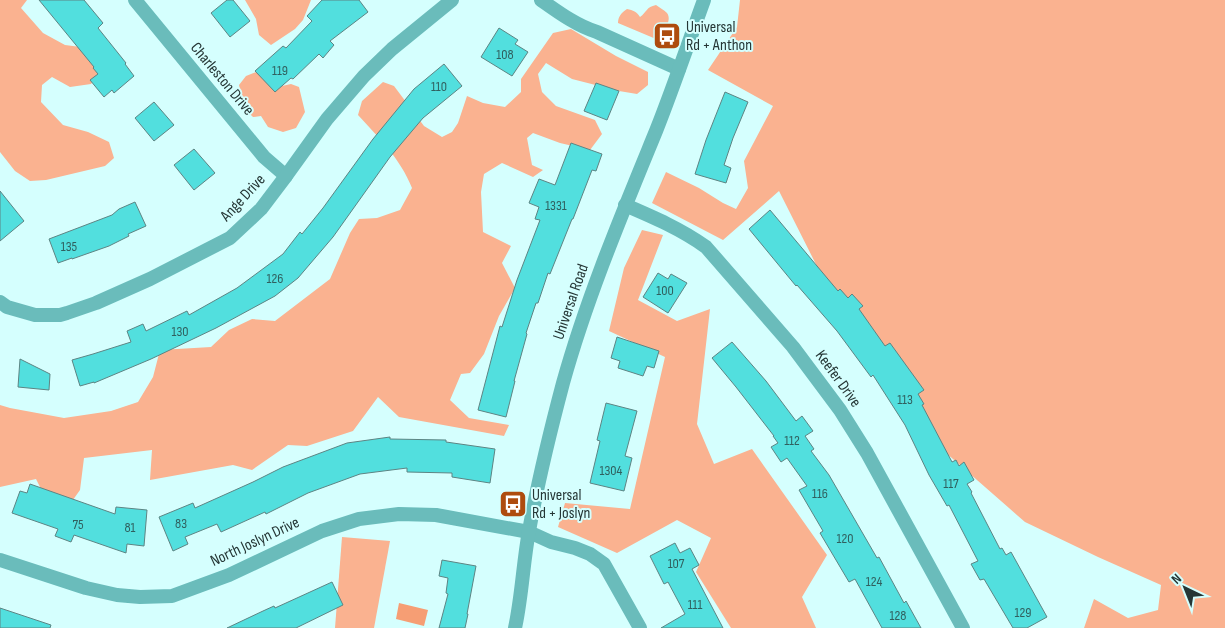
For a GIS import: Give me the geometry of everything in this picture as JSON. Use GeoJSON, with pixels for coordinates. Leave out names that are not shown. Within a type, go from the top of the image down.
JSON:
{"type":"FeatureCollection","features":[{"type":"Feature","properties":{"kind":"street","name":"Charleston Drive"},"geometry":{"type":"LineString","coordinates":[[135,0],[264,157],[286,176]]}},
{"type":"Feature","properties":{"kind":"street","name":"Ange Drive"},"geometry":{"type":"LineString","coordinates":[[0,302],[7,307],[35,315],[60,315],[96,303],[150,279],[230,238],[261,209],[327,119],[364,76],[392,49],[452,0]]}},
{"type":"Feature","properties":{"kind":"street"},"geometry":{"type":"LineString","coordinates":[[541,0],[590,30],[679,69]]}},
{"type":"Feature","properties":{"kind":"street","name":"Universal Road"},"geometry":{"type":"LineString","coordinates":[[515,628],[529,532],[545,452],[563,382],[586,307],[656,130],[704,0]]}},
{"type":"Feature","properties":{"kind":"street","name":"Keefer Drive"},"geometry":{"type":"LineString","coordinates":[[625,205],[666,222],[706,247],[793,347],[830,396],[862,444],[963,628]]}},
{"type":"Feature","properties":{"kind":"street","name":"North Joslyn Drive"},"geometry":{"type":"LineString","coordinates":[[0,560],[86,588],[118,595],[147,598],[172,596],[229,575],[322,531],[360,519],[399,514],[436,515],[529,532],[551,542],[590,554],[604,564],[640,628]]}},
{"type":"Feature","properties":{"kind":"shaded area"},"geometry":{"type":"Polygon","coordinates":[[[0,0],[27,0],[21,8],[43,33],[65,45],[96,49],[105,65],[91,84],[70,87],[52,77],[42,85],[41,102],[63,125],[88,132],[109,142],[114,158],[105,166],[46,180],[30,181],[15,171],[0,152],[0,0]]]}},
{"type":"Feature","properties":{"kind":"shaded area"},"geometry":{"type":"Polygon","coordinates":[[[245,0],[311,0],[303,20],[295,29],[271,45],[259,35],[256,19],[245,0]]]}},
{"type":"Feature","properties":{"kind":"shaded area"},"geometry":{"type":"Polygon","coordinates":[[[740,0],[1225,0],[1225,628],[1084,628],[1094,599],[1128,618],[1158,610],[1161,585],[1025,522],[945,452],[837,306],[779,191],[723,240],[652,203],[666,172],[736,209],[748,188],[744,161],[773,106],[708,70],[737,27],[740,0]]]}},
{"type":"Feature","properties":{"kind":"shaded area"},"geometry":{"type":"Polygon","coordinates":[[[656,5],[667,13],[669,20],[664,31],[656,39],[618,23],[620,15],[627,9],[635,12],[640,17],[648,8],[656,5]]]}},
{"type":"Feature","properties":{"kind":"shaded area"},"geometry":{"type":"Polygon","coordinates":[[[571,29],[616,56],[648,72],[648,85],[637,94],[619,91],[572,79],[546,63],[538,74],[542,92],[556,106],[595,120],[602,134],[590,150],[560,143],[533,133],[527,138],[532,165],[543,170],[533,177],[502,163],[484,174],[481,192],[483,232],[511,246],[502,263],[515,288],[499,316],[484,354],[470,373],[461,374],[450,400],[469,418],[509,425],[504,436],[399,417],[378,397],[353,431],[307,446],[288,445],[252,470],[233,465],[150,480],[152,450],[84,458],[80,490],[70,504],[48,503],[36,479],[0,487],[0,405],[64,418],[111,411],[138,402],[153,377],[160,350],[211,347],[229,330],[252,319],[275,321],[330,279],[350,233],[359,219],[377,218],[400,210],[412,188],[395,158],[358,115],[362,101],[383,82],[394,86],[424,126],[442,137],[452,132],[458,123],[467,96],[483,103],[505,107],[521,92],[521,79],[553,33],[571,29]]]}},
{"type":"Feature","properties":{"kind":"shaded area"},"geometry":{"type":"Polygon","coordinates":[[[264,69],[282,86],[291,84],[299,87],[305,112],[296,128],[283,132],[268,127],[261,116],[253,117],[244,108],[239,85],[246,76],[264,69]]]}},
{"type":"Feature","properties":{"kind":"shaded area"},"geometry":{"type":"Polygon","coordinates":[[[642,230],[663,235],[638,300],[677,321],[710,309],[697,424],[714,464],[752,449],[827,555],[802,597],[816,628],[731,628],[696,572],[711,538],[677,520],[617,553],[558,527],[565,503],[630,509],[665,357],[609,331],[624,268],[642,230]]]}},
{"type":"Feature","properties":{"kind":"shaded area"},"geometry":{"type":"Polygon","coordinates":[[[342,537],[390,541],[374,628],[335,628],[342,537]]]}},
{"type":"Feature","properties":{"kind":"shaded area"},"geometry":{"type":"Polygon","coordinates":[[[399,603],[428,610],[424,626],[396,619],[399,603]]]}},
{"type":"Feature","properties":{"kind":"building"},"geometry":{"type":"Polygon","coordinates":[[[39,0],[84,0],[103,23],[98,28],[134,76],[114,93],[112,90],[104,97],[90,80],[98,74],[94,67],[39,0]]]}},
{"type":"Feature","properties":{"kind":"building"},"geometry":{"type":"Polygon","coordinates":[[[227,0],[233,0],[250,21],[230,37],[211,13],[227,0]]]}},
{"type":"Feature","properties":{"kind":"building"},"geometry":{"type":"Polygon","coordinates":[[[322,0],[359,0],[368,12],[330,41],[334,45],[323,58],[319,54],[293,79],[291,78],[275,92],[255,71],[283,46],[286,48],[312,21],[307,16],[322,0]]]}},
{"type":"Feature","properties":{"kind":"building"},"geometry":{"type":"Polygon","coordinates":[[[499,28],[518,40],[515,44],[528,52],[512,76],[481,57],[499,28]]]}},
{"type":"Feature","properties":{"kind":"building"},"geometry":{"type":"Polygon","coordinates":[[[444,64],[462,86],[423,118],[390,157],[333,237],[298,278],[275,296],[216,328],[151,359],[94,383],[80,386],[72,360],[131,342],[127,331],[143,324],[146,331],[187,311],[189,315],[237,288],[283,254],[300,232],[302,234],[323,208],[373,139],[414,89],[444,64]]]}},
{"type":"Feature","properties":{"kind":"building"},"geometry":{"type":"Polygon","coordinates":[[[596,83],[619,91],[607,120],[584,111],[596,83]]]}},
{"type":"Feature","properties":{"kind":"building"},"geometry":{"type":"Polygon","coordinates":[[[725,92],[748,102],[724,165],[731,168],[726,183],[695,174],[725,92]]]}},
{"type":"Feature","properties":{"kind":"building"},"geometry":{"type":"Polygon","coordinates":[[[154,102],[174,125],[154,141],[135,118],[154,102]]]}},
{"type":"Feature","properties":{"kind":"building"},"geometry":{"type":"Polygon","coordinates":[[[571,143],[602,154],[596,171],[592,170],[550,274],[548,273],[538,303],[536,303],[526,333],[506,417],[478,410],[500,326],[502,327],[517,280],[540,220],[535,219],[539,207],[529,203],[539,179],[555,185],[571,143]]]}},
{"type":"Feature","properties":{"kind":"building"},"geometry":{"type":"Polygon","coordinates":[[[194,149],[215,173],[194,190],[174,165],[194,149]]]}},
{"type":"Feature","properties":{"kind":"building"},"geometry":{"type":"Polygon","coordinates":[[[0,191],[24,221],[0,241],[0,191]]]}},
{"type":"Feature","properties":{"kind":"building"},"geometry":{"type":"Polygon","coordinates":[[[135,202],[146,226],[128,234],[129,236],[109,246],[58,263],[49,239],[112,215],[119,209],[135,202]]]}},
{"type":"Feature","properties":{"kind":"building"},"geometry":{"type":"Polygon","coordinates":[[[770,210],[838,291],[840,289],[848,298],[852,294],[863,306],[859,309],[885,346],[890,343],[924,390],[918,394],[924,404],[922,405],[952,462],[956,460],[959,466],[964,462],[974,480],[967,484],[1000,549],[1002,548],[1006,555],[1011,552],[1047,617],[1027,628],[1013,628],[984,579],[980,580],[971,564],[978,561],[949,505],[947,506],[929,475],[905,425],[873,375],[871,377],[837,331],[796,286],[749,229],[770,210]]]}},
{"type":"Feature","properties":{"kind":"building"},"geometry":{"type":"Polygon","coordinates":[[[658,273],[668,279],[671,274],[687,283],[668,313],[643,297],[658,273]]]}},
{"type":"Feature","properties":{"kind":"building"},"geometry":{"type":"Polygon","coordinates":[[[617,337],[659,351],[654,368],[647,366],[643,376],[618,368],[620,361],[611,358],[617,337]]]}},
{"type":"Feature","properties":{"kind":"building"},"geometry":{"type":"Polygon","coordinates":[[[732,342],[766,381],[796,421],[802,416],[813,431],[805,436],[814,449],[811,451],[829,475],[877,558],[879,557],[904,603],[906,601],[921,628],[882,628],[855,579],[849,582],[820,533],[823,531],[799,490],[807,486],[787,458],[781,462],[771,447],[778,443],[774,436],[712,358],[732,342]]]}},
{"type":"Feature","properties":{"kind":"building"},"geometry":{"type":"Polygon","coordinates":[[[20,359],[50,374],[49,390],[18,387],[20,359]]]}},
{"type":"Feature","properties":{"kind":"building"},"geometry":{"type":"Polygon","coordinates":[[[606,403],[637,411],[625,456],[632,458],[624,491],[590,483],[600,441],[597,440],[606,403]]]}},
{"type":"Feature","properties":{"kind":"building"},"geometry":{"type":"Polygon","coordinates":[[[390,437],[390,439],[446,440],[446,442],[495,449],[490,483],[452,477],[452,473],[407,472],[407,468],[360,474],[308,493],[266,514],[265,512],[221,532],[217,524],[185,537],[188,544],[173,551],[159,517],[193,503],[195,508],[283,467],[347,443],[390,437]]]}},
{"type":"Feature","properties":{"kind":"building"},"geometry":{"type":"Polygon","coordinates":[[[30,484],[115,514],[116,507],[147,510],[144,546],[127,544],[126,553],[74,535],[71,542],[55,536],[58,529],[12,513],[20,491],[27,493],[30,484]]]}},
{"type":"Feature","properties":{"kind":"building"},"geometry":{"type":"Polygon","coordinates":[[[675,543],[680,553],[690,548],[699,565],[692,569],[723,628],[661,628],[685,614],[668,582],[664,584],[650,556],[675,543]]]}},
{"type":"Feature","properties":{"kind":"building"},"geometry":{"type":"Polygon","coordinates":[[[442,560],[476,566],[465,628],[439,628],[448,594],[446,593],[448,578],[439,576],[442,560]]]}},
{"type":"Feature","properties":{"kind":"building"},"geometry":{"type":"Polygon","coordinates":[[[332,582],[343,605],[296,628],[227,628],[274,606],[275,608],[332,582]]]}},
{"type":"Feature","properties":{"kind":"building"},"geometry":{"type":"Polygon","coordinates":[[[0,608],[51,625],[50,628],[0,628],[0,608]]]}},
{"type":"Feature","properties":{"kind":"place","name":"Universal Rd + Anthon"},"geometry":{"type":"Point","coordinates":[667,36]}},
{"type":"Feature","properties":{"kind":"place","name":"Universal Rd + Joslyn"},"geometry":{"type":"Point","coordinates":[513,504]}}]}
